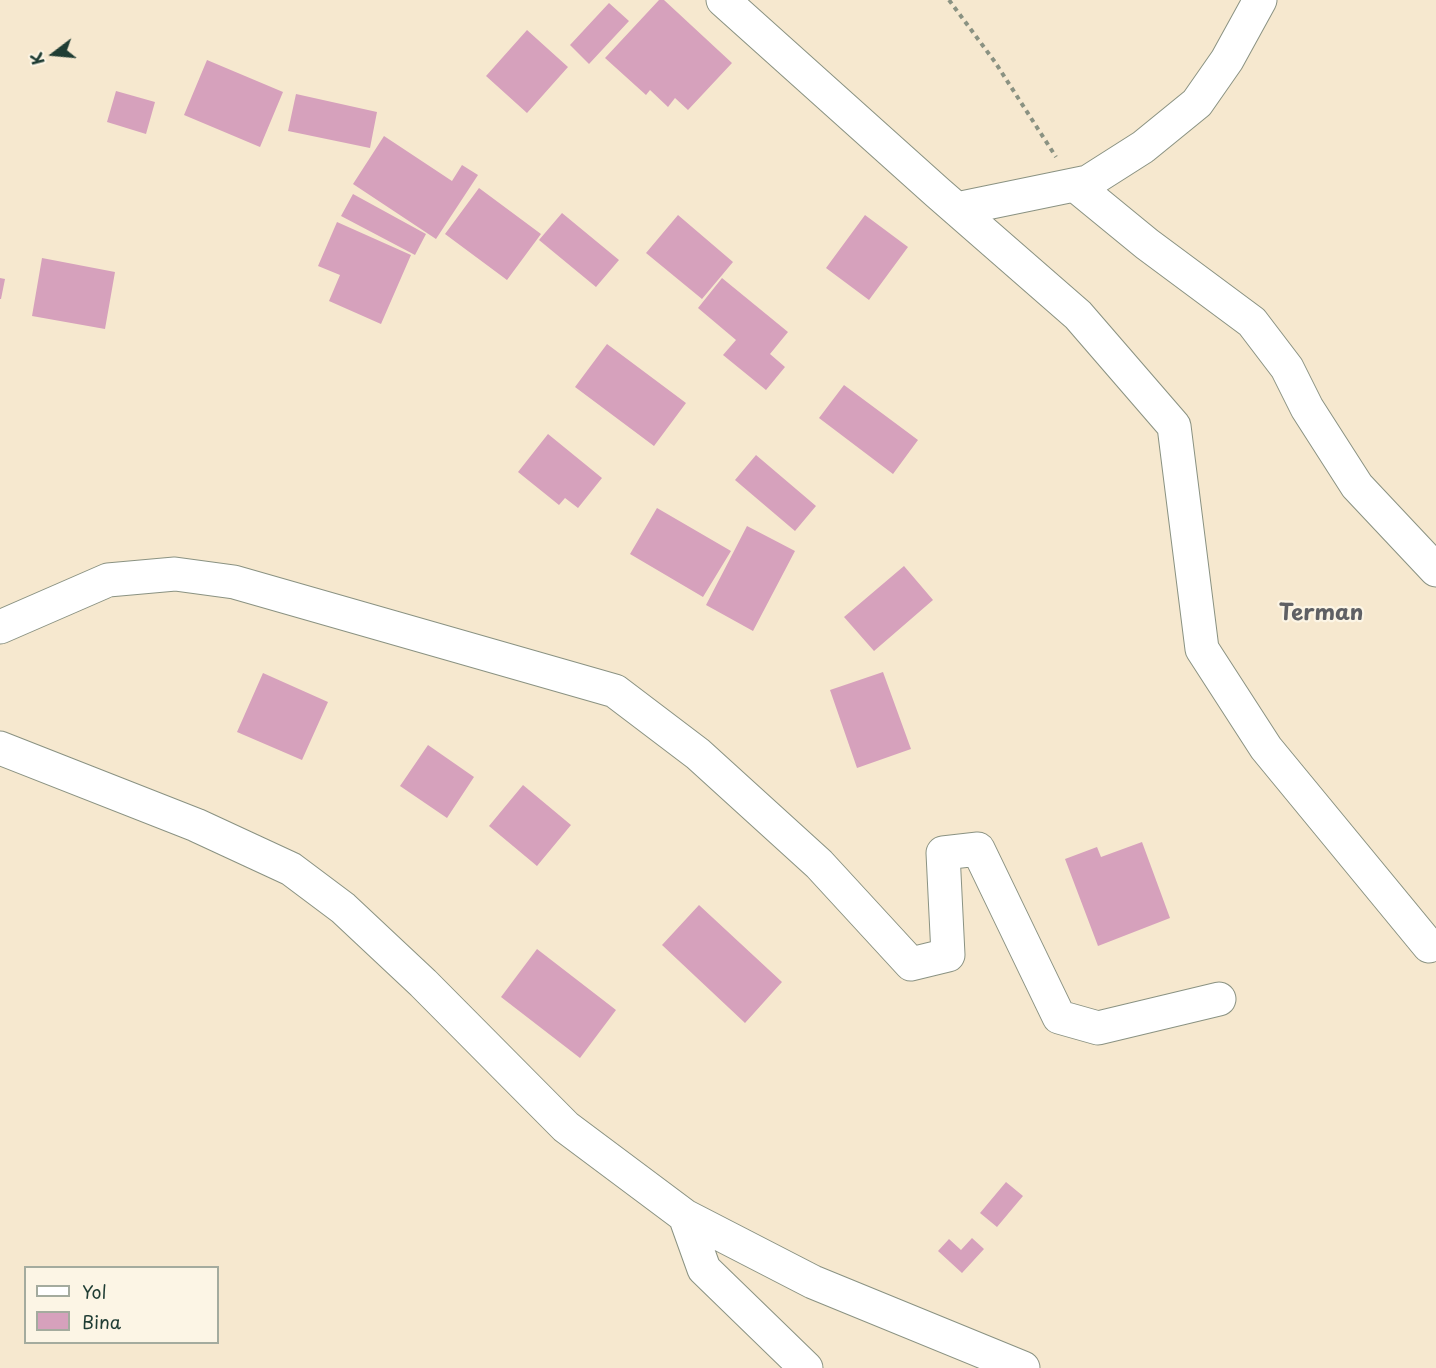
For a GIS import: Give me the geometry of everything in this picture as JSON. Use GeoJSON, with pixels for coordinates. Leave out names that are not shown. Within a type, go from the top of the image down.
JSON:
{"type":"FeatureCollection","features":[{"type":"Feature","properties":{"kind":"street"},"geometry":{"type":"LineString","coordinates":[[723,0],[1078,315],[1174,426],[1202,649],[1266,748],[1429,946]]}},
{"type":"Feature","properties":{"kind":"street"},"geometry":{"type":"LineString","coordinates":[[957,209],[1088,182],[1143,147],[1197,103],[1227,60],[1260,0]]}},
{"type":"Feature","properties":{"kind":"street"},"geometry":{"type":"LineString","coordinates":[[1075,185],[1147,244],[1252,322],[1287,368],[1308,408],[1357,486],[1436,570]]}},
{"type":"Feature","properties":{"kind":"street"},"geometry":{"type":"LineString","coordinates":[[0,627],[108,580],[175,574],[234,582],[615,691],[698,754],[810,856],[911,964],[948,955],[944,853],[978,849],[1059,1017],[1098,1028],[1219,999]]}},
{"type":"Feature","properties":{"kind":"street"},"geometry":{"type":"LineString","coordinates":[[0,748],[196,825],[291,870],[343,908],[423,983],[566,1127],[685,1216],[813,1282],[1023,1368]]}},
{"type":"Feature","properties":{"kind":"street"},"geometry":{"type":"LineString","coordinates":[[685,1216],[704,1269],[806,1368]]}},
{"type":"Feature","properties":{"kind":"path"},"geometry":{"type":"LineString","coordinates":[[949,0],[995,62],[1075,185]]}},
{"type":"Feature","properties":{"kind":"building"},"geometry":{"type":"Polygon","coordinates":[[[659,0],[664,0],[732,63],[688,110],[675,98],[668,107],[650,90],[646,95],[605,58],[659,0]]]}},
{"type":"Feature","properties":{"kind":"building"},"geometry":{"type":"Polygon","coordinates":[[[609,3],[629,21],[589,64],[570,45],[609,3]]]}},
{"type":"Feature","properties":{"kind":"building"},"geometry":{"type":"Polygon","coordinates":[[[527,30],[568,67],[527,113],[486,76],[527,30]]]}},
{"type":"Feature","properties":{"kind":"building"},"geometry":{"type":"Polygon","coordinates":[[[207,60],[283,92],[260,147],[184,115],[207,60]]]}},
{"type":"Feature","properties":{"kind":"building"},"geometry":{"type":"Polygon","coordinates":[[[116,91],[155,102],[146,134],[107,122],[116,91]]]}},
{"type":"Feature","properties":{"kind":"building"},"geometry":{"type":"Polygon","coordinates":[[[296,94],[377,112],[370,148],[288,131],[296,94]]]}},
{"type":"Feature","properties":{"kind":"building"},"geometry":{"type":"Polygon","coordinates":[[[384,136],[452,181],[462,165],[478,175],[436,239],[353,184],[384,136]]]}},
{"type":"Feature","properties":{"kind":"building"},"geometry":{"type":"Polygon","coordinates":[[[479,188],[541,234],[507,280],[445,234],[479,188]]]}},
{"type":"Feature","properties":{"kind":"building"},"geometry":{"type":"Polygon","coordinates":[[[353,194],[426,234],[415,255],[341,216],[353,194]]]}},
{"type":"Feature","properties":{"kind":"building"},"geometry":{"type":"Polygon","coordinates":[[[562,213],[619,260],[596,287],[539,240],[562,213]]]}},
{"type":"Feature","properties":{"kind":"building"},"geometry":{"type":"Polygon","coordinates":[[[678,215],[733,262],[702,299],[646,253],[678,215]]]}},
{"type":"Feature","properties":{"kind":"building"},"geometry":{"type":"Polygon","coordinates":[[[865,215],[908,247],[869,300],[826,268],[865,215]]]}},
{"type":"Feature","properties":{"kind":"building"},"geometry":{"type":"Polygon","coordinates":[[[337,222],[411,255],[381,324],[329,301],[340,275],[318,266],[337,222]]]}},
{"type":"Feature","properties":{"kind":"building"},"geometry":{"type":"Polygon","coordinates":[[[42,258],[115,272],[105,329],[32,316],[42,258]]]}},
{"type":"Feature","properties":{"kind":"building"},"geometry":{"type":"Polygon","coordinates":[[[0,278],[5,279],[1,299],[0,299],[0,278]]]}},
{"type":"Feature","properties":{"kind":"building"},"geometry":{"type":"Polygon","coordinates":[[[722,278],[788,332],[770,354],[785,367],[766,390],[723,355],[736,340],[698,308],[722,278]]]}},
{"type":"Feature","properties":{"kind":"building"},"geometry":{"type":"Polygon","coordinates":[[[607,344],[686,403],[654,446],[575,387],[607,344]]]}},
{"type":"Feature","properties":{"kind":"building"},"geometry":{"type":"Polygon","coordinates":[[[844,385],[918,440],[893,474],[819,418],[844,385]]]}},
{"type":"Feature","properties":{"kind":"building"},"geometry":{"type":"Polygon","coordinates":[[[548,434],[602,478],[578,508],[565,498],[559,505],[518,472],[548,434]]]}},
{"type":"Feature","properties":{"kind":"building"},"geometry":{"type":"Polygon","coordinates":[[[756,455],[816,506],[795,531],[735,480],[756,455]]]}},
{"type":"Feature","properties":{"kind":"building"},"geometry":{"type":"Polygon","coordinates":[[[657,508],[731,551],[703,597],[630,554],[657,508]]]}},
{"type":"Feature","properties":{"kind":"building"},"geometry":{"type":"Polygon","coordinates":[[[747,526],[795,551],[753,631],[706,605],[747,526]]]}},
{"type":"Feature","properties":{"kind":"building"},"geometry":{"type":"Polygon","coordinates":[[[904,566],[933,600],[874,651],[844,617],[904,566]]]}},
{"type":"Feature","properties":{"kind":"building"},"geometry":{"type":"Polygon","coordinates":[[[883,672],[911,749],[857,768],[830,690],[883,672]]]}},
{"type":"Feature","properties":{"kind":"building"},"geometry":{"type":"Polygon","coordinates":[[[263,673],[328,702],[302,760],[237,732],[263,673]]]}},
{"type":"Feature","properties":{"kind":"building"},"geometry":{"type":"Polygon","coordinates":[[[428,745],[474,777],[447,818],[400,786],[428,745]]]}},
{"type":"Feature","properties":{"kind":"building"},"geometry":{"type":"Polygon","coordinates":[[[523,785],[571,825],[537,866],[489,826],[523,785]]]}},
{"type":"Feature","properties":{"kind":"building"},"geometry":{"type":"Polygon","coordinates":[[[1142,842],[1170,918],[1098,946],[1065,859],[1097,847],[1101,857],[1142,842]]]}},
{"type":"Feature","properties":{"kind":"building"},"geometry":{"type":"Polygon","coordinates":[[[699,905],[782,982],[745,1023],[662,945],[699,905]]]}},
{"type":"Feature","properties":{"kind":"building"},"geometry":{"type":"Polygon","coordinates":[[[537,949],[616,1010],[580,1058],[501,997],[537,949]]]}},
{"type":"Feature","properties":{"kind":"building"},"geometry":{"type":"Polygon","coordinates":[[[1006,1182],[1023,1196],[997,1227],[980,1213],[1006,1182]]]}},
{"type":"Feature","properties":{"kind":"building"},"geometry":{"type":"Polygon","coordinates":[[[972,1238],[984,1249],[962,1273],[938,1251],[949,1239],[961,1250],[972,1238]]]}},
{"type":"Feature","properties":{"kind":"district","name":"Terman"},"geometry":{"type":"Point","coordinates":[1321,614]}}]}
